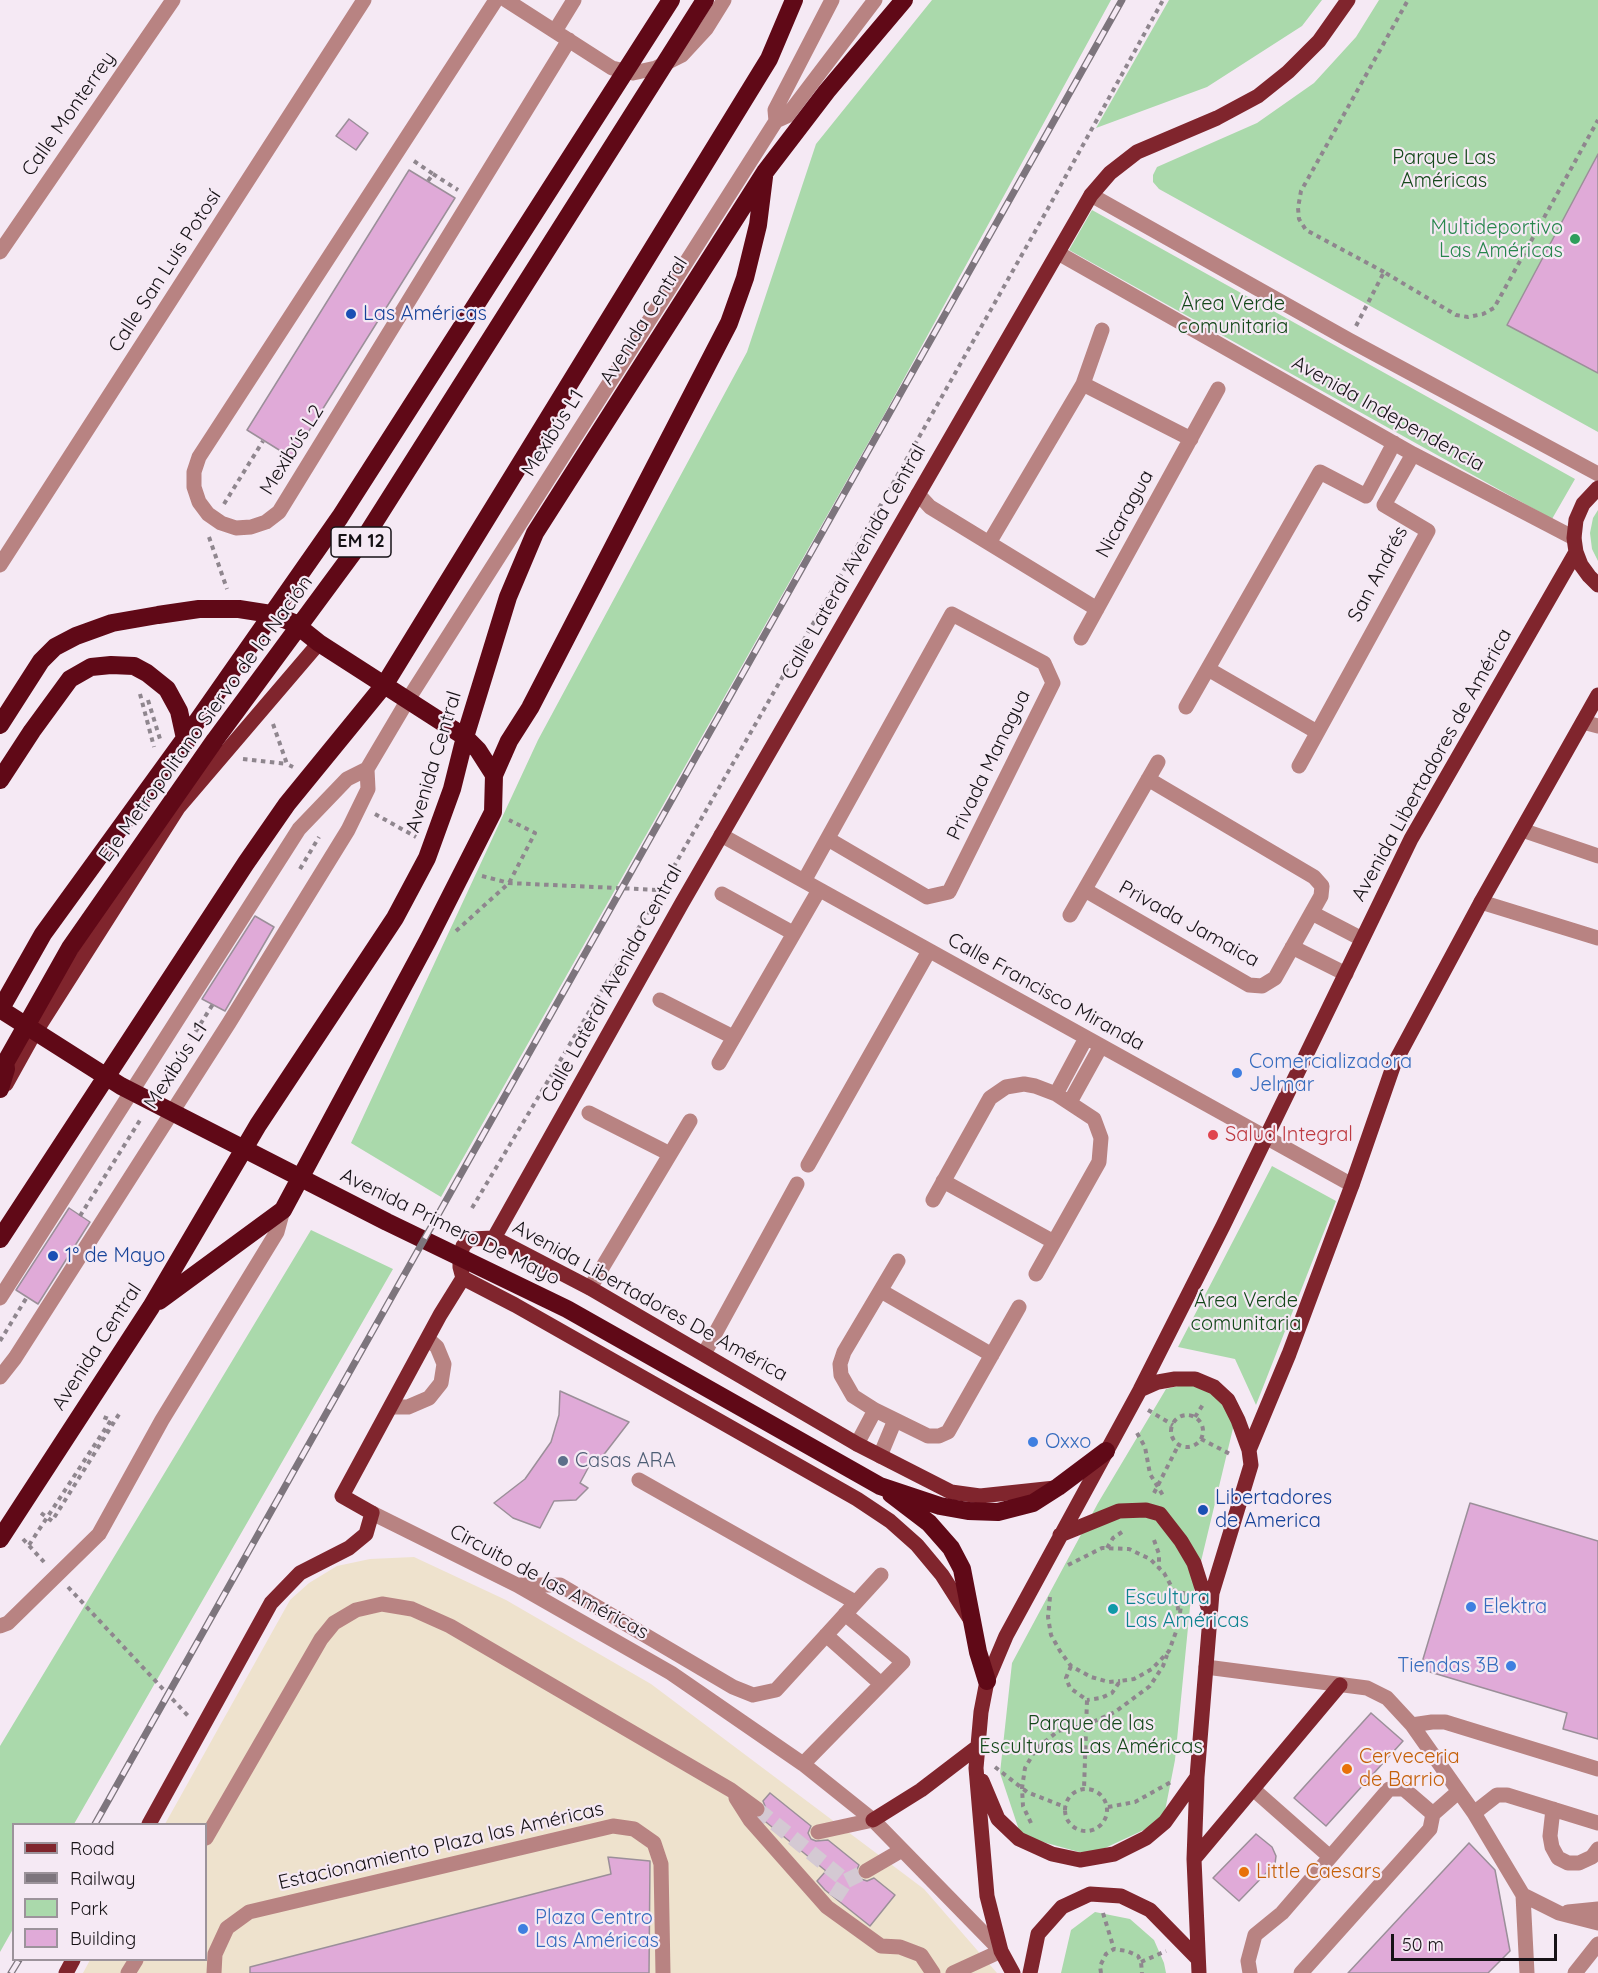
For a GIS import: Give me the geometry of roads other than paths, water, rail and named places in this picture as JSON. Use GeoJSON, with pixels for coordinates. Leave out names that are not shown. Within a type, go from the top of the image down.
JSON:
{"type":"FeatureCollection","features":[{"type":"Feature","properties":{"kind":"highway","name":"Eje Metropolitano Siervo de la Nación"},"geometry":{"type":"LineString","coordinates":[[4,1012],[43,934],[191,730],[340,517],[671,0]]}},
{"type":"Feature","properties":{"kind":"highway","name":"Eje Metropolitano Siervo de la Nación"},"geometry":{"type":"LineString","coordinates":[[0,1072],[70,948],[215,740],[367,534],[705,0]]}},
{"type":"Feature","properties":{"kind":"highway","name":"Avenida Central"},"geometry":{"type":"LineString","coordinates":[[0,1239],[287,804],[385,684],[769,59],[794,0]]}},
{"type":"Feature","properties":{"kind":"highway","name":"Avenida Central"},"geometry":{"type":"LineString","coordinates":[[0,1539],[151,1307],[258,1125],[395,918],[427,858],[452,789],[465,736],[508,597],[535,533],[765,172],[827,91],[904,0]]}},
{"type":"Feature","properties":{"kind":"highway"},"geometry":{"type":"LineString","coordinates":[[151,1307],[283,1210],[428,940],[493,812],[494,775],[509,741],[530,708],[729,322],[745,278],[758,225],[765,172]]}},
{"type":"Feature","properties":{"kind":"highway"},"geometry":{"type":"LineString","coordinates":[[0,725],[40,661],[55,648],[76,636],[112,623],[199,609],[239,609],[271,614],[294,623],[320,643],[465,736],[478,750],[494,775]]}},
{"type":"Feature","properties":{"kind":"highway"},"geometry":{"type":"LineString","coordinates":[[0,780],[70,679],[91,667],[134,666],[167,689],[179,711],[189,769],[178,808]]}},
{"type":"Feature","properties":{"kind":"highway"},"geometry":{"type":"LineString","coordinates":[[0,996],[4,1012]]}},
{"type":"Feature","properties":{"kind":"highway","name":"Avenida Primero De Mayo"},"geometry":{"type":"LineString","coordinates":[[4,1012],[121,1086],[387,1222],[567,1309],[873,1482],[929,1523],[951,1548],[962,1569],[978,1652],[987,1682]]}},
{"type":"Feature","properties":{"kind":"highway"},"geometry":{"type":"LineString","coordinates":[[0,1048],[6,1069],[0,1089]]}},
{"type":"Feature","properties":{"kind":"highway","name":"Avenida Primero De Mayo"},"geometry":{"type":"LineString","coordinates":[[873,1482],[940,1506],[968,1511],[998,1512],[1033,1503],[1106,1451]]}},
{"type":"Feature","properties":{"kind":"main road","name":"Calle Lateral Avenida Central"},"geometry":{"type":"LineString","coordinates":[[494,1238],[682,903],[1091,195],[1110,173],[1137,152],[1217,118],[1258,96],[1288,72],[1319,41],[1347,0]]}},
{"type":"Feature","properties":{"kind":"main road","name":"Avenida Libertadores de América"},"geometry":{"type":"LineString","coordinates":[[1106,1451],[1137,1396],[1266,1138],[1411,839],[1575,545],[1576,520],[1583,504],[1598,488]]}},
{"type":"Feature","properties":{"kind":"main road"},"geometry":{"type":"LineString","coordinates":[[1575,545],[1585,571],[1598,585]]}},
{"type":"Feature","properties":{"kind":"main road"},"geometry":{"type":"LineString","coordinates":[[0,1095],[31,1039],[178,808],[320,643]]}},
{"type":"Feature","properties":{"kind":"main road"},"geometry":{"type":"LineString","coordinates":[[1199,1966],[1194,1859],[1197,1777],[1210,1612],[1212,1593],[1250,1458],[1352,1185],[1394,1064],[1480,902],[1598,695]]}},
{"type":"Feature","properties":{"kind":"main road","name":"Avenida Libertadores De América"},"geometry":{"type":"LineString","coordinates":[[463,1278],[460,1267],[463,1246],[470,1239],[494,1238],[590,1288],[857,1444],[951,1492],[980,1496],[1058,1487]]}},
{"type":"Feature","properties":{"kind":"main road"},"geometry":{"type":"LineString","coordinates":[[150,1823],[271,1603],[300,1573],[349,1548],[366,1534],[372,1513],[342,1496],[463,1278],[847,1493],[890,1521],[918,1545],[942,1575],[973,1624]]}},
{"type":"Feature","properties":{"kind":"main road"},"geometry":{"type":"LineString","coordinates":[[1137,1396],[1158,1382],[1175,1379],[1195,1379],[1214,1387],[1228,1400],[1238,1420],[1250,1458]]}},
{"type":"Feature","properties":{"kind":"main road"},"geometry":{"type":"LineString","coordinates":[[1013,1973],[1000,1951],[987,1896],[976,1768],[981,1712],[987,1682],[1006,1636],[1106,1451]]}},
{"type":"Feature","properties":{"kind":"main road"},"geometry":{"type":"LineString","coordinates":[[1060,1535],[1119,1511],[1146,1510],[1160,1514],[1181,1541],[1194,1563],[1210,1612]]}},
{"type":"Feature","properties":{"kind":"main road"},"geometry":{"type":"LineString","coordinates":[[1194,1859],[1340,1685]]}},
{"type":"Feature","properties":{"kind":"main road"},"geometry":{"type":"LineString","coordinates":[[873,1820],[921,1791],[976,1748]]}},
{"type":"Feature","properties":{"kind":"main road"},"geometry":{"type":"LineString","coordinates":[[976,1768],[998,1819],[1019,1839],[1052,1854],[1080,1860],[1114,1854],[1146,1838],[1165,1822],[1197,1777]]}},
{"type":"Feature","properties":{"kind":"main road"},"geometry":{"type":"LineString","coordinates":[[1030,1973],[1038,1934],[1062,1906],[1090,1894],[1121,1896],[1150,1910],[1183,1943],[1199,1966]]}},
{"type":"Feature","properties":{"kind":"street","name":"Calle Monterrey"},"geometry":{"type":"LineString","coordinates":[[0,252],[173,0]]}},
{"type":"Feature","properties":{"kind":"street","name":"Calle San Luis Potosí"},"geometry":{"type":"LineString","coordinates":[[0,565],[364,0]]}},
{"type":"Feature","properties":{"kind":"street","name":"Mexibús L2"},"geometry":{"type":"LineString","coordinates":[[496,0],[199,457],[194,472],[194,487],[199,502],[208,514],[221,523],[236,528],[251,527],[266,522],[279,512],[569,40]]}},
{"type":"Feature","properties":{"kind":"street"},"geometry":{"type":"LineString","coordinates":[[507,0],[612,68],[633,73],[656,68],[682,55],[706,29],[724,0]]}},
{"type":"Feature","properties":{"kind":"street"},"geometry":{"type":"LineString","coordinates":[[555,30],[574,0]]}},
{"type":"Feature","properties":{"kind":"street","name":"Mexibús L1"},"geometry":{"type":"LineString","coordinates":[[776,121],[775,110],[832,0]]}},
{"type":"Feature","properties":{"kind":"street","name":"Mexibús L1"},"geometry":{"type":"LineString","coordinates":[[0,1298],[299,829],[347,779],[367,769],[409,699],[776,121],[787,116],[875,0]]}},
{"type":"Feature","properties":{"kind":"street"},"geometry":{"type":"LineString","coordinates":[[1091,195],[1349,340],[1598,474]]}},
{"type":"Feature","properties":{"kind":"street","name":"Avenida Independencia"},"geometry":{"type":"LineString","coordinates":[[1058,253],[1575,545]]}},
{"type":"Feature","properties":{"kind":"street"},"geometry":{"type":"LineString","coordinates":[[989,543],[1083,384],[1102,330]]}},
{"type":"Feature","properties":{"kind":"street"},"geometry":{"type":"LineString","coordinates":[[1083,384],[1191,439]]}},
{"type":"Feature","properties":{"kind":"street","name":"Nicaragua"},"geometry":{"type":"LineString","coordinates":[[1081,638],[1218,389]]}},
{"type":"Feature","properties":{"kind":"street"},"geometry":{"type":"LineString","coordinates":[[1186,707],[1320,472],[1366,496],[1394,443]]}},
{"type":"Feature","properties":{"kind":"street","name":"San Andrés"},"geometry":{"type":"LineString","coordinates":[[1299,766],[1428,531],[1384,505],[1413,454]]}},
{"type":"Feature","properties":{"kind":"street"},"geometry":{"type":"LineString","coordinates":[[918,494],[930,507],[1097,609]]}},
{"type":"Feature","properties":{"kind":"street","name":"Privada Managua"},"geometry":{"type":"LineString","coordinates":[[804,881],[952,614],[1044,663],[1053,683],[949,892],[927,897],[828,839]]}},
{"type":"Feature","properties":{"kind":"street"},"geometry":{"type":"LineString","coordinates":[[1208,669],[1317,732]]}},
{"type":"Feature","properties":{"kind":"street"},"geometry":{"type":"LineString","coordinates":[[1583,722],[1598,726]]}},
{"type":"Feature","properties":{"kind":"street","name":"Privada Jamaica"},"geometry":{"type":"LineString","coordinates":[[1070,915],[1158,762]]}},
{"type":"Feature","properties":{"kind":"street","name":"Mexibús L1"},"geometry":{"type":"LineString","coordinates":[[0,1377],[229,1023],[348,830],[369,789],[367,769]]}},
{"type":"Feature","properties":{"kind":"street","name":"Privada Jamaica"},"geometry":{"type":"LineString","coordinates":[[1085,890],[1249,985],[1262,986],[1275,978],[1312,913],[1321,896],[1322,886],[1314,877],[1148,779]]}},
{"type":"Feature","properties":{"kind":"street"},"geometry":{"type":"LineString","coordinates":[[1522,830],[1598,855]]}},
{"type":"Feature","properties":{"kind":"street","name":"Calle Francisco Miranda"},"geometry":{"type":"LineString","coordinates":[[721,835],[1352,1185]]}},
{"type":"Feature","properties":{"kind":"street"},"geometry":{"type":"LineString","coordinates":[[719,1063],[819,890]]}},
{"type":"Feature","properties":{"kind":"street"},"geometry":{"type":"LineString","coordinates":[[722,894],[793,933]]}},
{"type":"Feature","properties":{"kind":"street"},"geometry":{"type":"LineString","coordinates":[[1480,902],[1598,938]]}},
{"type":"Feature","properties":{"kind":"street"},"geometry":{"type":"LineString","coordinates":[[1312,913],[1362,939]]}},
{"type":"Feature","properties":{"kind":"street","name":"Privada Jamaica"},"geometry":{"type":"LineString","coordinates":[[1292,947],[1346,974]]}},
{"type":"Feature","properties":{"kind":"street"},"geometry":{"type":"LineString","coordinates":[[808,1165],[929,951]]}},
{"type":"Feature","properties":{"kind":"street"},"geometry":{"type":"LineString","coordinates":[[660,1000],[733,1037]]}},
{"type":"Feature","properties":{"kind":"street"},"geometry":{"type":"LineString","coordinates":[[1056,1094],[1086,1038]]}},
{"type":"Feature","properties":{"kind":"street"},"geometry":{"type":"LineString","coordinates":[[1070,1102],[1101,1046]]}},
{"type":"Feature","properties":{"kind":"street"},"geometry":{"type":"LineString","coordinates":[[933,1200],[990,1098],[1006,1087],[1024,1084],[1035,1086],[1056,1094],[1094,1119],[1099,1129],[1102,1145],[1099,1162],[1036,1274]]}},
{"type":"Feature","properties":{"kind":"street"},"geometry":{"type":"LineString","coordinates":[[589,1113],[670,1154]]}},
{"type":"Feature","properties":{"kind":"street"},"geometry":{"type":"LineString","coordinates":[[590,1288],[690,1121]]}},
{"type":"Feature","properties":{"kind":"street"},"geometry":{"type":"LineString","coordinates":[[943,1181],[1054,1242]]}},
{"type":"Feature","properties":{"kind":"street"},"geometry":{"type":"LineString","coordinates":[[704,1354],[797,1184]]}},
{"type":"Feature","properties":{"kind":"street"},"geometry":{"type":"LineString","coordinates":[[0,1626],[8,1623],[99,1534],[162,1420],[277,1232],[283,1210]]}},
{"type":"Feature","properties":{"kind":"street"},"geometry":{"type":"LineString","coordinates":[[897,1262],[844,1352],[840,1364],[841,1375],[853,1396],[875,1410],[928,1436],[939,1436],[948,1432],[1019,1307]]}},
{"type":"Feature","properties":{"kind":"street"},"geometry":{"type":"LineString","coordinates":[[881,1292],[992,1355]]}},
{"type":"Feature","properties":{"kind":"street"},"geometry":{"type":"LineString","coordinates":[[391,1407],[408,1407],[429,1398],[441,1383],[444,1364],[437,1347],[428,1339]]}},
{"type":"Feature","properties":{"kind":"street"},"geometry":{"type":"LineString","coordinates":[[857,1444],[875,1410]]}},
{"type":"Feature","properties":{"kind":"street"},"geometry":{"type":"LineString","coordinates":[[880,1456],[895,1420]]}},
{"type":"Feature","properties":{"kind":"street"},"geometry":{"type":"LineString","coordinates":[[639,1480],[850,1608],[903,1662],[803,1764]]}},
{"type":"Feature","properties":{"kind":"street","name":"Circuito de las Américas"},"geometry":{"type":"LineString","coordinates":[[372,1513],[517,1585],[671,1673],[803,1764],[873,1820],[1000,1951]]}},
{"type":"Feature","properties":{"kind":"street"},"geometry":{"type":"LineString","coordinates":[[517,1585],[560,1585],[733,1687],[753,1695],[776,1690],[881,1575]]}},
{"type":"Feature","properties":{"kind":"street"},"geometry":{"type":"LineString","coordinates":[[207,1836],[321,1639],[334,1623],[356,1610],[382,1604],[412,1609],[450,1626],[731,1791],[757,1809]]}},
{"type":"Feature","properties":{"kind":"street"},"geometry":{"type":"LineString","coordinates":[[826,1635],[881,1684]]}},
{"type":"Feature","properties":{"kind":"street"},"geometry":{"type":"LineString","coordinates":[[1206,1667],[1367,1688],[1387,1698],[1412,1725],[1474,1813],[1523,1895],[1527,1973]]}},
{"type":"Feature","properties":{"kind":"street"},"geometry":{"type":"LineString","coordinates":[[1412,1725],[1445,1722],[1598,1769]]}},
{"type":"Feature","properties":{"kind":"street"},"geometry":{"type":"LineString","coordinates":[[1253,1789],[1330,1857]]}},
{"type":"Feature","properties":{"kind":"street"},"geometry":{"type":"LineString","coordinates":[[1250,1973],[1248,1961],[1255,1935],[1281,1913],[1389,1789],[1404,1789],[1433,1814]]}},
{"type":"Feature","properties":{"kind":"street"},"geometry":{"type":"LineString","coordinates":[[731,1791],[750,1820],[831,1902],[881,1946],[900,1947],[921,1955],[933,1973]]}},
{"type":"Feature","properties":{"kind":"street"},"geometry":{"type":"LineString","coordinates":[[1301,1973],[1430,1829],[1433,1814],[1458,1792]]}},
{"type":"Feature","properties":{"kind":"street"},"geometry":{"type":"LineString","coordinates":[[1474,1813],[1497,1795],[1507,1795],[1598,1823]]}},
{"type":"Feature","properties":{"kind":"street"},"geometry":{"type":"LineString","coordinates":[[1553,1809],[1550,1836],[1552,1847],[1558,1858],[1568,1863],[1579,1863],[1592,1857],[1598,1849]]}},
{"type":"Feature","properties":{"kind":"street"},"geometry":{"type":"LineString","coordinates":[[818,1832],[873,1820]]}},
{"type":"Feature","properties":{"kind":"street","name":"Estacionamiento Plaza las Américas"},"geometry":{"type":"LineString","coordinates":[[214,1973],[215,1954],[227,1928],[249,1912],[613,1826],[634,1829],[654,1843],[661,1864],[663,1973]]}},
{"type":"Feature","properties":{"kind":"street"},"geometry":{"type":"LineString","coordinates":[[866,1871],[902,1850]]}},
{"type":"Feature","properties":{"kind":"street"},"geometry":{"type":"LineString","coordinates":[[1523,1895],[1559,1913],[1598,1923]]}},
{"type":"Feature","properties":{"kind":"street"},"geometry":{"type":"LineString","coordinates":[[1559,1913],[1598,1909]]}},
{"type":"Feature","properties":{"kind":"street"},"geometry":{"type":"LineString","coordinates":[[1575,1973],[1598,1944]]}},
{"type":"Feature","properties":{"kind":"street"},"geometry":{"type":"LineString","coordinates":[[953,1973],[1000,1951]]}},
{"type":"Feature","properties":{"kind":"tunnel"},"geometry":{"type":"LineString","coordinates":[[757,1809],[846,1881],[866,1871]]}},
{"type":"Feature","properties":{"kind":"tunnel"},"geometry":{"type":"LineString","coordinates":[[835,1898],[846,1881]]}},
{"type":"Feature","properties":{"kind":"railway"},"geometry":{"type":"LineString","coordinates":[[96,1823],[1122,0]]}},
{"type":"Feature","properties":{"kind":"railway"},"geometry":{"type":"LineString","coordinates":[[11,1973],[18,1961]]}},
{"type":"Feature","properties":{"kind":"place","name":"Multideportivo Las Américas"},"geometry":{"type":"Point","coordinates":[1575,239]}},
{"type":"Feature","properties":{"kind":"place","name":"Las Américas"},"geometry":{"type":"Point","coordinates":[351,314]}},
{"type":"Feature","properties":{"kind":"place","name":"Comercializadora Jelmar"},"geometry":{"type":"Point","coordinates":[1237,1073]}},
{"type":"Feature","properties":{"kind":"place","name":"Salud Integral"},"geometry":{"type":"Point","coordinates":[1213,1135]}},
{"type":"Feature","properties":{"kind":"place","name":"1° de Mayo"},"geometry":{"type":"Point","coordinates":[53,1256]}},
{"type":"Feature","properties":{"kind":"place","name":"Oxxo"},"geometry":{"type":"Point","coordinates":[1033,1442]}},
{"type":"Feature","properties":{"kind":"place","name":"Casas ARA"},"geometry":{"type":"Point","coordinates":[563,1461]}},
{"type":"Feature","properties":{"kind":"place","name":"Libertadores de America"},"geometry":{"type":"Point","coordinates":[1203,1510]}},
{"type":"Feature","properties":{"kind":"place","name":"Elektra"},"geometry":{"type":"Point","coordinates":[1471,1607]}},
{"type":"Feature","properties":{"kind":"place","name":"Escultura Las Américas"},"geometry":{"type":"Point","coordinates":[1113,1609]}},
{"type":"Feature","properties":{"kind":"place","name":"Tiendas 3B"},"geometry":{"type":"Point","coordinates":[1511,1666]}},
{"type":"Feature","properties":{"kind":"place","name":"Cerveceria de Barrio"},"geometry":{"type":"Point","coordinates":[1347,1769]}},
{"type":"Feature","properties":{"kind":"place","name":"Little Caesars"},"geometry":{"type":"Point","coordinates":[1244,1872]}},
{"type":"Feature","properties":{"kind":"place","name":"Plaza Centro Las Américas"},"geometry":{"type":"Point","coordinates":[523,1929]}},
{"type":"Feature","properties":{"kind":"park label","name":"Parque Las Américas"},"geometry":{"type":"Point","coordinates":[1444,170]}},
{"type":"Feature","properties":{"kind":"park label","name":"Àrea Verde comunitaria"},"geometry":{"type":"Point","coordinates":[1233,316]}},
{"type":"Feature","properties":{"kind":"park label","name":"Área Verde comunitaria"},"geometry":{"type":"Point","coordinates":[1246,1312]}},
{"type":"Feature","properties":{"kind":"park label","name":"Parque de las Esculturas Las Américas"},"geometry":{"type":"Point","coordinates":[1091,1736]}}]}
